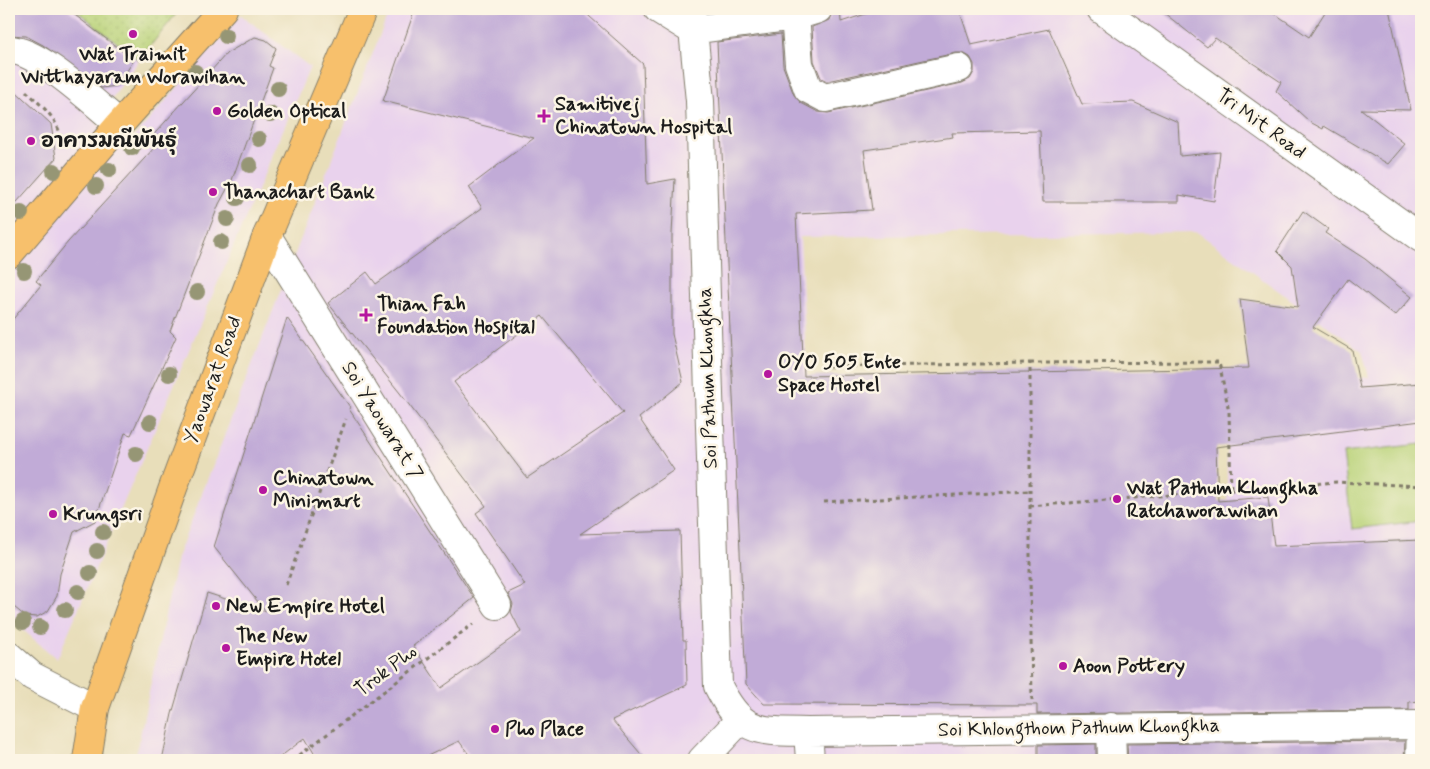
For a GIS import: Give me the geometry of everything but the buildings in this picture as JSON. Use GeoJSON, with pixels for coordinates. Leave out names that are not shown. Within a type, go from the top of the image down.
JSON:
{"type":"FeatureCollection","features":[{"type":"Feature","properties":{"kind":"main road"},"geometry":{"type":"LineString","coordinates":[[9,254],[120,124],[223,9]]}},
{"type":"Feature","properties":{"kind":"main road","name":"Yaowarat Road"},"geometry":{"type":"LineString","coordinates":[[87,760],[95,708],[266,236],[363,9]]}},
{"type":"Feature","properties":{"kind":"street"},"geometry":{"type":"LineString","coordinates":[[658,9],[692,19],[806,12],[799,64],[808,89],[825,98],[959,68]]}},
{"type":"Feature","properties":{"kind":"street","name":"Tri Mit Road"},"geometry":{"type":"LineString","coordinates":[[1101,9],[1421,238]]}},
{"type":"Feature","properties":{"kind":"street","name":"Soi Pathum Khongkha"},"geometry":{"type":"LineString","coordinates":[[692,19],[700,101],[718,686],[727,704],[740,720]]}},
{"type":"Feature","properties":{"kind":"street"},"geometry":{"type":"LineString","coordinates":[[9,50],[18,50],[36,57],[120,124]]}},
{"type":"Feature","properties":{"kind":"street","name":"Soi Yaowarat 7"},"geometry":{"type":"LineString","coordinates":[[266,236],[497,605]]}},
{"type":"Feature","properties":{"kind":"street"},"geometry":{"type":"LineString","coordinates":[[9,656],[32,676],[95,708]]}},
{"type":"Feature","properties":{"kind":"street"},"geometry":{"type":"LineString","coordinates":[[702,760],[740,720]]}},
{"type":"Feature","properties":{"kind":"street","name":"Soi Khlongthom Pathum Khongkha"},"geometry":{"type":"LineString","coordinates":[[740,720],[755,729],[808,732],[1421,725]]}},
{"type":"Feature","properties":{"kind":"street"},"geometry":{"type":"LineString","coordinates":[[1420,760],[1421,725]]}},
{"type":"Feature","properties":{"kind":"street"},"geometry":{"type":"LineString","coordinates":[[1111,728],[1112,760]]}},
{"type":"Feature","properties":{"kind":"street"},"geometry":{"type":"LineString","coordinates":[[808,732],[810,760]]}},
{"type":"Feature","properties":{"kind":"path"},"geometry":{"type":"LineString","coordinates":[[21,86],[52,117],[61,131]]}},
{"type":"Feature","properties":{"kind":"path"},"geometry":{"type":"LineString","coordinates":[[820,367],[1219,362],[1229,412],[1231,492]]}},
{"type":"Feature","properties":{"kind":"path"},"geometry":{"type":"LineString","coordinates":[[1030,363],[1032,702]]}},
{"type":"Feature","properties":{"kind":"path"},"geometry":{"type":"LineString","coordinates":[[286,585],[359,383]]}},
{"type":"Feature","properties":{"kind":"path"},"geometry":{"type":"LineString","coordinates":[[1030,506],[1231,492],[1337,482],[1421,486]]}},
{"type":"Feature","properties":{"kind":"path"},"geometry":{"type":"LineString","coordinates":[[824,502],[1030,491]]}},
{"type":"Feature","properties":{"kind":"path","name":"Trok Pho"},"geometry":{"type":"LineString","coordinates":[[293,760],[497,605]]}},
{"type":"Feature","properties":{"kind":"shaded area"},"geometry":{"type":"Polygon","coordinates":[[[9,9],[74,9],[139,60],[96,122],[126,146],[241,15],[310,67],[57,659],[9,618],[9,9]]]}},
{"type":"Feature","properties":{"kind":"shaded area"},"geometry":{"type":"Polygon","coordinates":[[[390,9],[1413,9],[1421,32],[1421,760],[135,760],[177,558],[390,9]],[[1197,232],[800,237],[820,637],[1229,623],[1226,394],[1369,377],[1362,351],[1197,232]]]}},
{"type":"Feature","properties":{"kind":"green space","name":"Wat Traimit Witthayaram Worawihan"},"geometry":{"type":"Polygon","coordinates":[[[74,9],[180,9],[139,60],[74,9]]]}},
{"type":"Feature","properties":{"kind":"green space"},"geometry":{"type":"Polygon","coordinates":[[[1421,444],[1421,521],[1352,529],[1343,453],[1421,444]]]}},
{"type":"Feature","properties":{"kind":"place","name":"Wat Traimit Witthayaram Worawihan"},"geometry":{"type":"Point","coordinates":[133,34]}},
{"type":"Feature","properties":{"kind":"place","name":"Golden Optical"},"geometry":{"type":"Point","coordinates":[217,111]}},
{"type":"Feature","properties":{"kind":"place","name":"Samitivej Chinatown Hospital"},"geometry":{"type":"Point","coordinates":[544,116]}},
{"type":"Feature","properties":{"kind":"place","name":"อาคารมณีพันธ์ุ"},"geometry":{"type":"Point","coordinates":[31,141]}},
{"type":"Feature","properties":{"kind":"place","name":"Thanachart Bank"},"geometry":{"type":"Point","coordinates":[213,192]}},
{"type":"Feature","properties":{"kind":"place","name":"Thian Fah Foundation Hospital"},"geometry":{"type":"Point","coordinates":[366,315]}},
{"type":"Feature","properties":{"kind":"place","name":"OYO 505 Ente Space Hostel"},"geometry":{"type":"Point","coordinates":[768,374]}},
{"type":"Feature","properties":{"kind":"place","name":"Chinatown Minimart"},"geometry":{"type":"Point","coordinates":[263,490]}},
{"type":"Feature","properties":{"kind":"place","name":"Wat Pathum Khongkha Ratchaworawihan"},"geometry":{"type":"Point","coordinates":[1117,499]}},
{"type":"Feature","properties":{"kind":"place","name":"Krungsri"},"geometry":{"type":"Point","coordinates":[53,514]}},
{"type":"Feature","properties":{"kind":"place","name":"New Empire Hotel"},"geometry":{"type":"Point","coordinates":[216,606]}},
{"type":"Feature","properties":{"kind":"place","name":"The New Empire Hotel"},"geometry":{"type":"Point","coordinates":[226,648]}},
{"type":"Feature","properties":{"kind":"place","name":"Aoon Pottery"},"geometry":{"type":"Point","coordinates":[1063,666]}},
{"type":"Feature","properties":{"kind":"place","name":"Pho Place"},"geometry":{"type":"Point","coordinates":[495,729]}}]}
